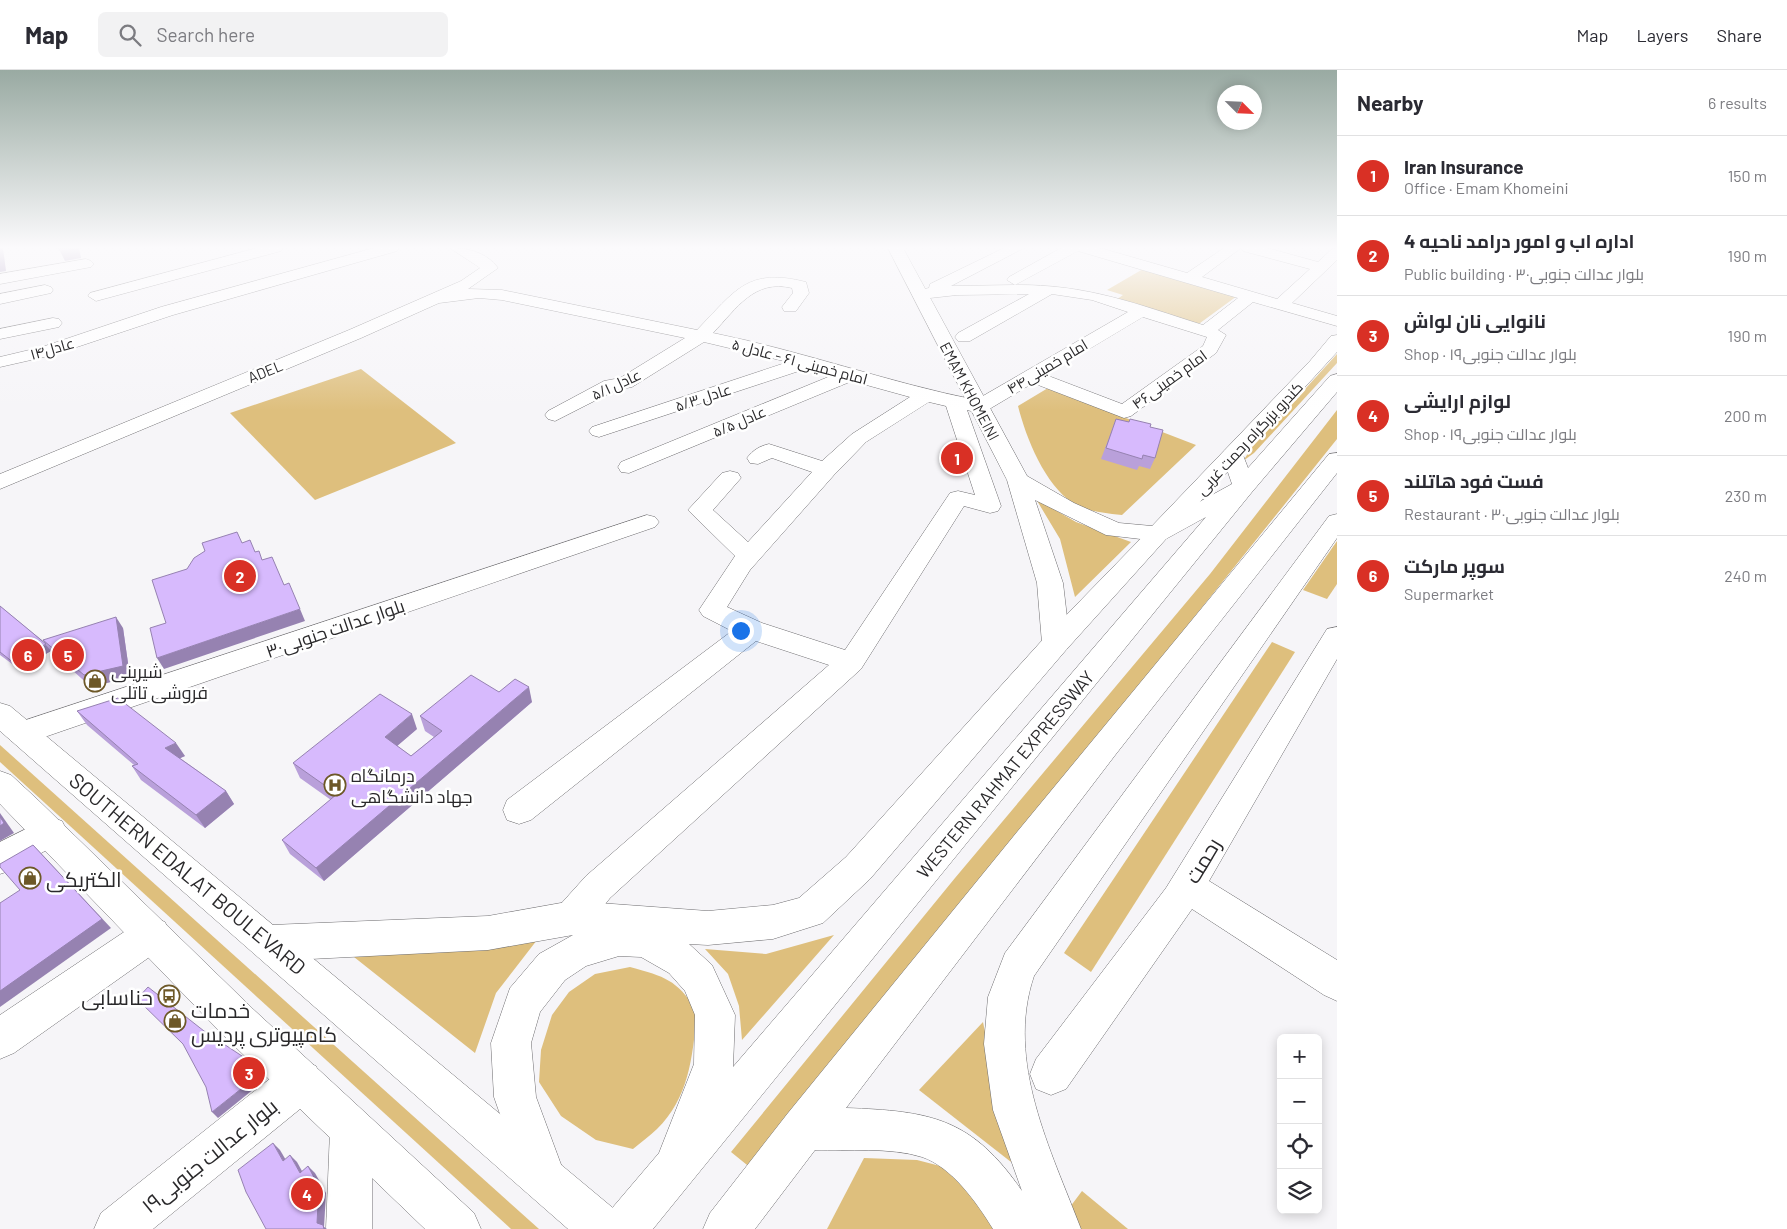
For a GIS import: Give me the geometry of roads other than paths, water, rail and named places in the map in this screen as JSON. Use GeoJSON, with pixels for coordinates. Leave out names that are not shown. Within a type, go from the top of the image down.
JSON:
{"type":"FeatureCollection","features":[{"type":"Feature","properties":{"kind":"main road","name":"عادل۱۴"},"geometry":{"type":"LineString","coordinates":[[0,362],[47,351],[200,302]]}},
{"type":"Feature","properties":{"kind":"main road","name":"ADEL"},"geometry":{"type":"LineString","coordinates":[[0,482],[355,334],[427,302]]}},
{"type":"Feature","properties":{"kind":"main road","name":"امام خمینی ۶۱ - عادل ۵"},"geometry":{"type":"LineString","coordinates":[[536,302],[759,348],[926,396],[980,407]]}},
{"type":"Feature","properties":{"kind":"main road","name":"عادل ۵/۱"},"geometry":{"type":"LineString","coordinates":[[555,415],[611,385],[625,383],[701,336],[734,302]]}},
{"type":"Feature","properties":{"kind":"main road","name":"عادل ۵/۱"},"geometry":{"type":"LineString","coordinates":[[790,307],[794,302]]}},
{"type":"Feature","properties":{"kind":"main road","name":"EMAM KHOMEINI"},"geometry":{"type":"LineString","coordinates":[[925,302],[1018,480],[1050,583],[1056,643]]}},
{"type":"Feature","properties":{"kind":"main road"},"geometry":{"type":"LineString","coordinates":[[964,337],[1027,302]]}},
{"type":"Feature","properties":{"kind":"main road"},"geometry":{"type":"LineString","coordinates":[[1113,302],[1211,334],[1245,302]]}},
{"type":"Feature","properties":{"kind":"main road"},"geometry":{"type":"LineString","coordinates":[[1271,302],[1337,321]]}},
{"type":"Feature","properties":{"kind":"main road"},"geometry":{"type":"LineString","coordinates":[[1280,305],[1283,302]]}},
{"type":"Feature","properties":{"kind":"main road","name":"۴۴امام خمینی"},"geometry":{"type":"LineString","coordinates":[[980,407],[1141,311]]}},
{"type":"Feature","properties":{"kind":"main road"},"geometry":{"type":"LineString","coordinates":[[0,334],[53,323]]}},
{"type":"Feature","properties":{"kind":"main road","name":"امام خمینی۴۶"},"geometry":{"type":"LineString","coordinates":[[1031,376],[1124,412],[1210,349],[1211,334]]}},
{"type":"Feature","properties":{"kind":"main road","name":"کندرو بزرگراه رحمت غربی"},"geometry":{"type":"LineString","coordinates":[[271,944],[488,933],[572,918],[708,928],[773,922],[810,911],[858,868],[1056,643],[1317,365],[1337,340]]}},
{"type":"Feature","properties":{"kind":"main road","name":"عادل ۵/۳"},"geometry":{"type":"LineString","coordinates":[[599,431],[807,362]]}},
{"type":"Feature","properties":{"kind":"main road","name":"عادل ۵/۵"},"geometry":{"type":"LineString","coordinates":[[629,467],[849,375]]}},
{"type":"Feature","properties":{"kind":"main road","name":"WESTERN RAHMAT EXPRESSWAY"},"geometry":{"type":"LineString","coordinates":[[624,1229],[1244,487],[1337,380]]}},
{"type":"Feature","properties":{"kind":"main road"},"geometry":{"type":"LineString","coordinates":[[851,662],[752,630],[712,610],[741,565],[826,470],[859,438],[926,396]]}},
{"type":"Feature","properties":{"kind":"main road"},"geometry":{"type":"LineString","coordinates":[[572,918],[598,888],[851,662],[958,498],[990,506],[954,402]]}},
{"type":"Feature","properties":{"kind":"main road"},"geometry":{"type":"LineString","coordinates":[[758,458],[769,450],[826,470]]}},
{"type":"Feature","properties":{"kind":"main road"},"geometry":{"type":"LineString","coordinates":[[1018,480],[1066,508],[1114,530],[1158,534],[1244,487],[1233,455]]}},
{"type":"Feature","properties":{"kind":"main road"},"geometry":{"type":"LineString","coordinates":[[731,1222],[803,1128],[1217,606],[1337,459]]}},
{"type":"Feature","properties":{"kind":"main road"},"geometry":{"type":"LineString","coordinates":[[730,478],[700,510],[749,556]]}},
{"type":"Feature","properties":{"kind":"main road"},"geometry":{"type":"LineString","coordinates":[[1058,1229],[1014,1110],[1004,1044],[1007,997],[1018,966],[1337,521]]}},
{"type":"Feature","properties":{"kind":"main road","name":"بلوار عدالت جنوبی۳۰"},"geometry":{"type":"LineString","coordinates":[[11,723],[648,522]]}},
{"type":"Feature","properties":{"kind":"main road"},"geometry":{"type":"LineString","coordinates":[[518,810],[752,630]]}},
{"type":"Feature","properties":{"kind":"main road","name":"رحمت"},"geometry":{"type":"LineString","coordinates":[[1051,1074],[1186,886],[1335,645]]}},
{"type":"Feature","properties":{"kind":"main road","name":"SOUTHERN EDALAT BOULEVARD"},"geometry":{"type":"LineString","coordinates":[[11,723],[603,1229]]}},
{"type":"Feature","properties":{"kind":"main road"},"geometry":{"type":"LineString","coordinates":[[0,784],[50,830],[208,992],[351,1130],[458,1229]]}},
{"type":"Feature","properties":{"kind":"main road"},"geometry":{"type":"LineString","coordinates":[[0,859],[50,830]]}},
{"type":"Feature","properties":{"kind":"main road"},"geometry":{"type":"LineString","coordinates":[[1186,886],[1337,982]]}},
{"type":"Feature","properties":{"kind":"main road"},"geometry":{"type":"LineString","coordinates":[[0,1039],[152,934]]}},
{"type":"Feature","properties":{"kind":"main road"},"geometry":{"type":"LineString","coordinates":[[544,1178],[515,1098],[511,1043],[524,1002],[552,967],[577,951],[618,939],[642,940],[662,948],[682,960],[699,978],[715,1015],[714,1064],[674,1171]]}},
{"type":"Feature","properties":{"kind":"main road","name":"بلوار عدالت جنوبی۱۹"},"geometry":{"type":"LineString","coordinates":[[117,1229],[301,1081]]}},
{"type":"Feature","properties":{"kind":"main road"},"geometry":{"type":"LineString","coordinates":[[803,1128],[896,1131],[926,1136],[954,1150],[988,1181],[1020,1229]]}},
{"type":"Feature","properties":{"kind":"main road"},"geometry":{"type":"LineString","coordinates":[[350,1229],[351,1130]]}},
{"type":"Feature","properties":{"kind":"place","name":"Iran Insurance"},"geometry":{"type":"Point","coordinates":[957,458]}},
{"type":"Feature","properties":{"kind":"place","name":"اداره اب و امور درامد ناحیه 4"},"geometry":{"type":"Point","coordinates":[240,576]}},
{"type":"Feature","properties":{"kind":"place","name":"سوپر مارکت"},"geometry":{"type":"Point","coordinates":[28,655]}},
{"type":"Feature","properties":{"kind":"place","name":"فست فود هاتلند"},"geometry":{"type":"Point","coordinates":[68,655]}},
{"type":"Feature","properties":{"kind":"place","name":"شیرینی فروشی تاتلی"},"geometry":{"type":"Point","coordinates":[95,681]}},
{"type":"Feature","properties":{"kind":"place","name":"درمانگاه جهاد دانشگاهی"},"geometry":{"type":"Point","coordinates":[335,785]}},
{"type":"Feature","properties":{"kind":"place","name":"الکتریکی"},"geometry":{"type":"Point","coordinates":[30,878]}},
{"type":"Feature","properties":{"kind":"place","name":"حناسابی"},"geometry":{"type":"Point","coordinates":[169,996]}},
{"type":"Feature","properties":{"kind":"place","name":"خدمات کامپیوتری پردیس"},"geometry":{"type":"Point","coordinates":[175,1021]}},
{"type":"Feature","properties":{"kind":"place","name":"نانوایی نان لواش"},"geometry":{"type":"Point","coordinates":[249,1073]}},
{"type":"Feature","properties":{"kind":"place","name":"لوازم ارایشی"},"geometry":{"type":"Point","coordinates":[307,1194]}}]}
